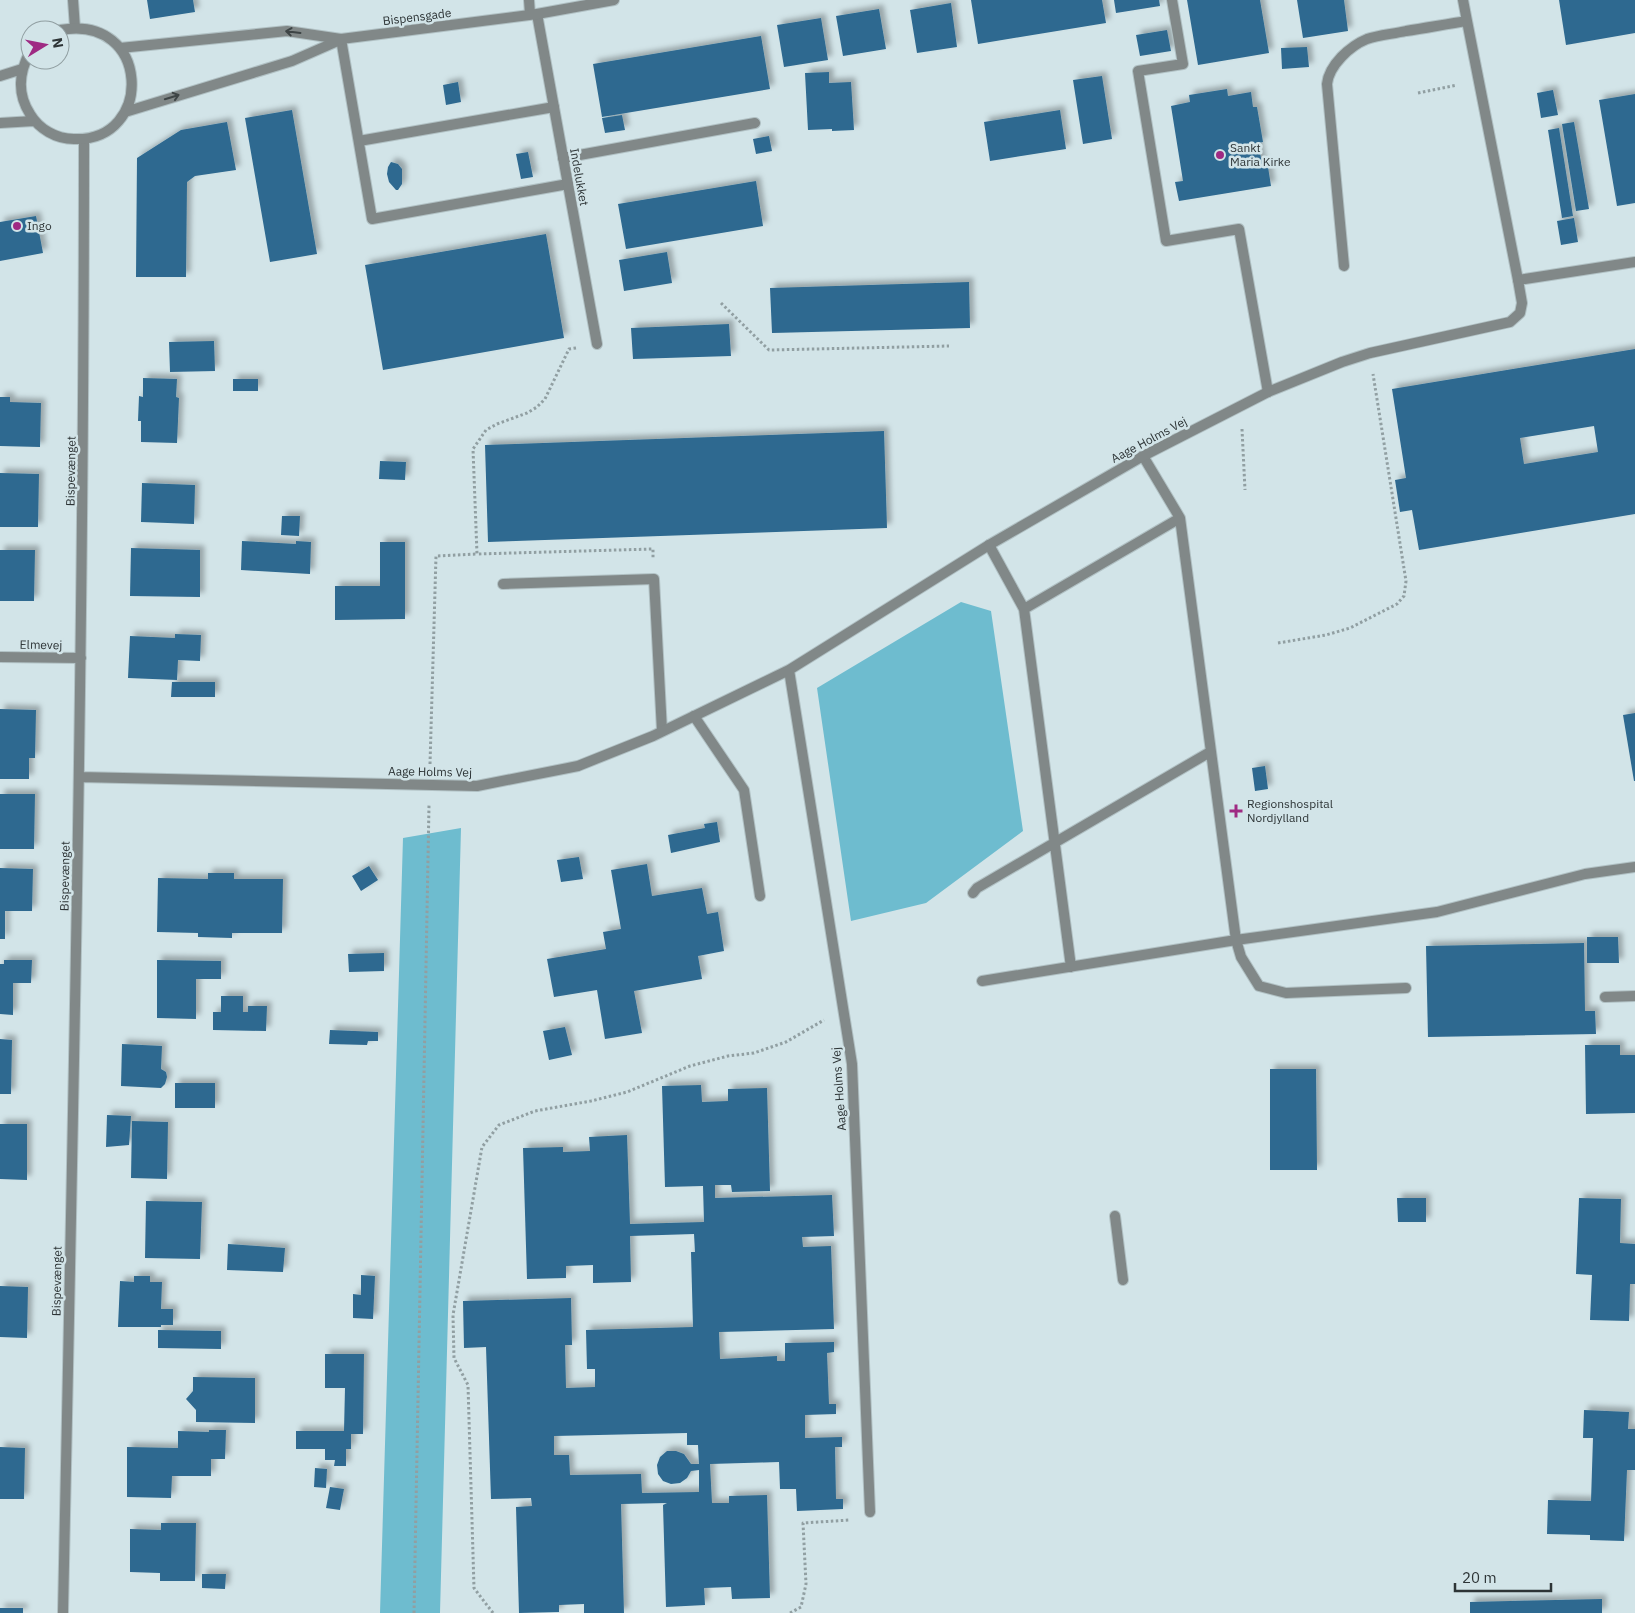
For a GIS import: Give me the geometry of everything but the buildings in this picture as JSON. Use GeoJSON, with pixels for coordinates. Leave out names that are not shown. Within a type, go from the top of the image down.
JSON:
{"type":"FeatureCollection","features":[{"type":"Feature","properties":{"kind":"street"},"geometry":{"type":"LineString","coordinates":[[74,0],[75,28]]}},
{"type":"Feature","properties":{"kind":"street","name":"Indelukket"},"geometry":{"type":"LineString","coordinates":[[529,0],[534,14],[554,107],[597,344]]}},
{"type":"Feature","properties":{"kind":"street","name":"Bispensgade"},"geometry":{"type":"LineString","coordinates":[[120,48],[287,31],[341,39],[534,14],[614,0]]}},
{"type":"Feature","properties":{"kind":"street"},"geometry":{"type":"LineString","coordinates":[[1172,0],[1183,64],[1138,71],[1166,241],[1240,229],[1268,392]]}},
{"type":"Feature","properties":{"kind":"street","name":"Aage Holms Vej"},"geometry":{"type":"LineString","coordinates":[[79,777],[477,786],[578,766],[662,731],[789,670],[990,545],[1143,456],[1268,392],[1342,362],[1370,353],[1510,322],[1520,313],[1522,303],[1463,0]]}},
{"type":"Feature","properties":{"kind":"street"},"geometry":{"type":"LineString","coordinates":[[1344,266],[1327,84],[1328,74],[1334,65],[1354,47],[1366,40],[1467,21]]}},
{"type":"Feature","properties":{"kind":"street"},"geometry":{"type":"LineString","coordinates":[[22,70],[22,97],[27,110],[34,122],[49,133],[66,139],[84,140],[101,135],[115,125],[125,112],[131,96],[133,79],[129,62],[120,48],[107,36],[92,30],[70,29]]}},
{"type":"Feature","properties":{"kind":"street"},"geometry":{"type":"LineString","coordinates":[[341,39],[372,218],[568,184]]}},
{"type":"Feature","properties":{"kind":"street","name":"Bispensgade"},"geometry":{"type":"LineString","coordinates":[[125,112],[292,61],[341,39]]}},
{"type":"Feature","properties":{"kind":"street"},"geometry":{"type":"LineString","coordinates":[[0,76],[20,70]]}},
{"type":"Feature","properties":{"kind":"street"},"geometry":{"type":"LineString","coordinates":[[359,141],[554,107]]}},
{"type":"Feature","properties":{"kind":"street"},"geometry":{"type":"LineString","coordinates":[[0,123],[34,122]]}},
{"type":"Feature","properties":{"kind":"street"},"geometry":{"type":"LineString","coordinates":[[563,158],[755,123]]}},
{"type":"Feature","properties":{"kind":"street","name":"Bispevænget"},"geometry":{"type":"LineString","coordinates":[[63,1613],[81,658],[84,140]]}},
{"type":"Feature","properties":{"kind":"street"},"geometry":{"type":"LineString","coordinates":[[1518,280],[1635,262]]}},
{"type":"Feature","properties":{"kind":"street"},"geometry":{"type":"LineString","coordinates":[[1143,456],[1180,518],[1236,940],[1241,957],[1259,986],[1286,993],[1406,988]]}},
{"type":"Feature","properties":{"kind":"street"},"geometry":{"type":"LineString","coordinates":[[1024,609],[1180,518]]}},
{"type":"Feature","properties":{"kind":"street"},"geometry":{"type":"LineString","coordinates":[[990,545],[1024,609],[1071,967]]}},
{"type":"Feature","properties":{"kind":"street"},"geometry":{"type":"LineString","coordinates":[[503,584],[654,579],[662,731]]}},
{"type":"Feature","properties":{"kind":"street","name":"Elmevej"},"geometry":{"type":"LineString","coordinates":[[0,656],[81,658]]}},
{"type":"Feature","properties":{"kind":"street","name":"Aage Holms Vej"},"geometry":{"type":"LineString","coordinates":[[789,670],[852,1064],[870,1512]]}},
{"type":"Feature","properties":{"kind":"street"},"geometry":{"type":"LineString","coordinates":[[694,716],[744,790],[760,896]]}},
{"type":"Feature","properties":{"kind":"street"},"geometry":{"type":"LineString","coordinates":[[973,893],[977,888],[1210,752]]}},
{"type":"Feature","properties":{"kind":"street"},"geometry":{"type":"LineString","coordinates":[[982,981],[1236,940],[1437,912],[1585,874],[1635,867]]}},
{"type":"Feature","properties":{"kind":"street"},"geometry":{"type":"LineString","coordinates":[[1605,997],[1635,996]]}},
{"type":"Feature","properties":{"kind":"street"},"geometry":{"type":"LineString","coordinates":[[1115,1216],[1123,1280]]}},
{"type":"Feature","properties":{"kind":"path"},"geometry":{"type":"LineString","coordinates":[[1418,93],[1458,85],[1456,75],[1478,71]]}},
{"type":"Feature","properties":{"kind":"path"},"geometry":{"type":"LineString","coordinates":[[721,303],[769,350],[949,346]]}},
{"type":"Feature","properties":{"kind":"path"},"geometry":{"type":"LineString","coordinates":[[477,554],[473,449],[478,440],[486,430],[527,413],[545,399],[569,349],[597,344]]}},
{"type":"Feature","properties":{"kind":"path"},"geometry":{"type":"LineString","coordinates":[[1278,643],[1326,636],[1350,628],[1397,604],[1404,596],[1406,581],[1370,353]]}},
{"type":"Feature","properties":{"kind":"path"},"geometry":{"type":"LineString","coordinates":[[1240,406],[1245,490]]}},
{"type":"Feature","properties":{"kind":"path"},"geometry":{"type":"LineString","coordinates":[[414,1613],[429,784],[436,556],[653,549]]}},
{"type":"Feature","properties":{"kind":"path"},"geometry":{"type":"LineString","coordinates":[[492,1613],[474,1588],[468,1385],[454,1358],[453,1324],[482,1147],[499,1125],[535,1111],[591,1101],[627,1092],[690,1066],[728,1056],[754,1053],[786,1042],[844,1009]]}},
{"type":"Feature","properties":{"kind":"path"},"geometry":{"type":"LineString","coordinates":[[790,1613],[801,1607],[806,1584],[803,1523],[851,1520]]}},
{"type":"Feature","properties":{"kind":"shaded area"},"geometry":{"type":"Polygon","coordinates":[[[961,602],[991,611],[1023,831],[926,903],[851,921],[817,688],[961,602]]]}},
{"type":"Feature","properties":{"kind":"shaded area"},"geometry":{"type":"Polygon","coordinates":[[[461,828],[440,1613],[380,1613],[403,838],[461,828]]]}},
{"type":"Feature","properties":{"kind":"place","name":"Sankt Maria Kirke"},"geometry":{"type":"Point","coordinates":[1220,155]}},
{"type":"Feature","properties":{"kind":"place","name":"Ingo"},"geometry":{"type":"Point","coordinates":[17,226]}},
{"type":"Feature","properties":{"kind":"place","name":"Regionshospital Nordjylland"},"geometry":{"type":"Point","coordinates":[1236,811]}}]}
